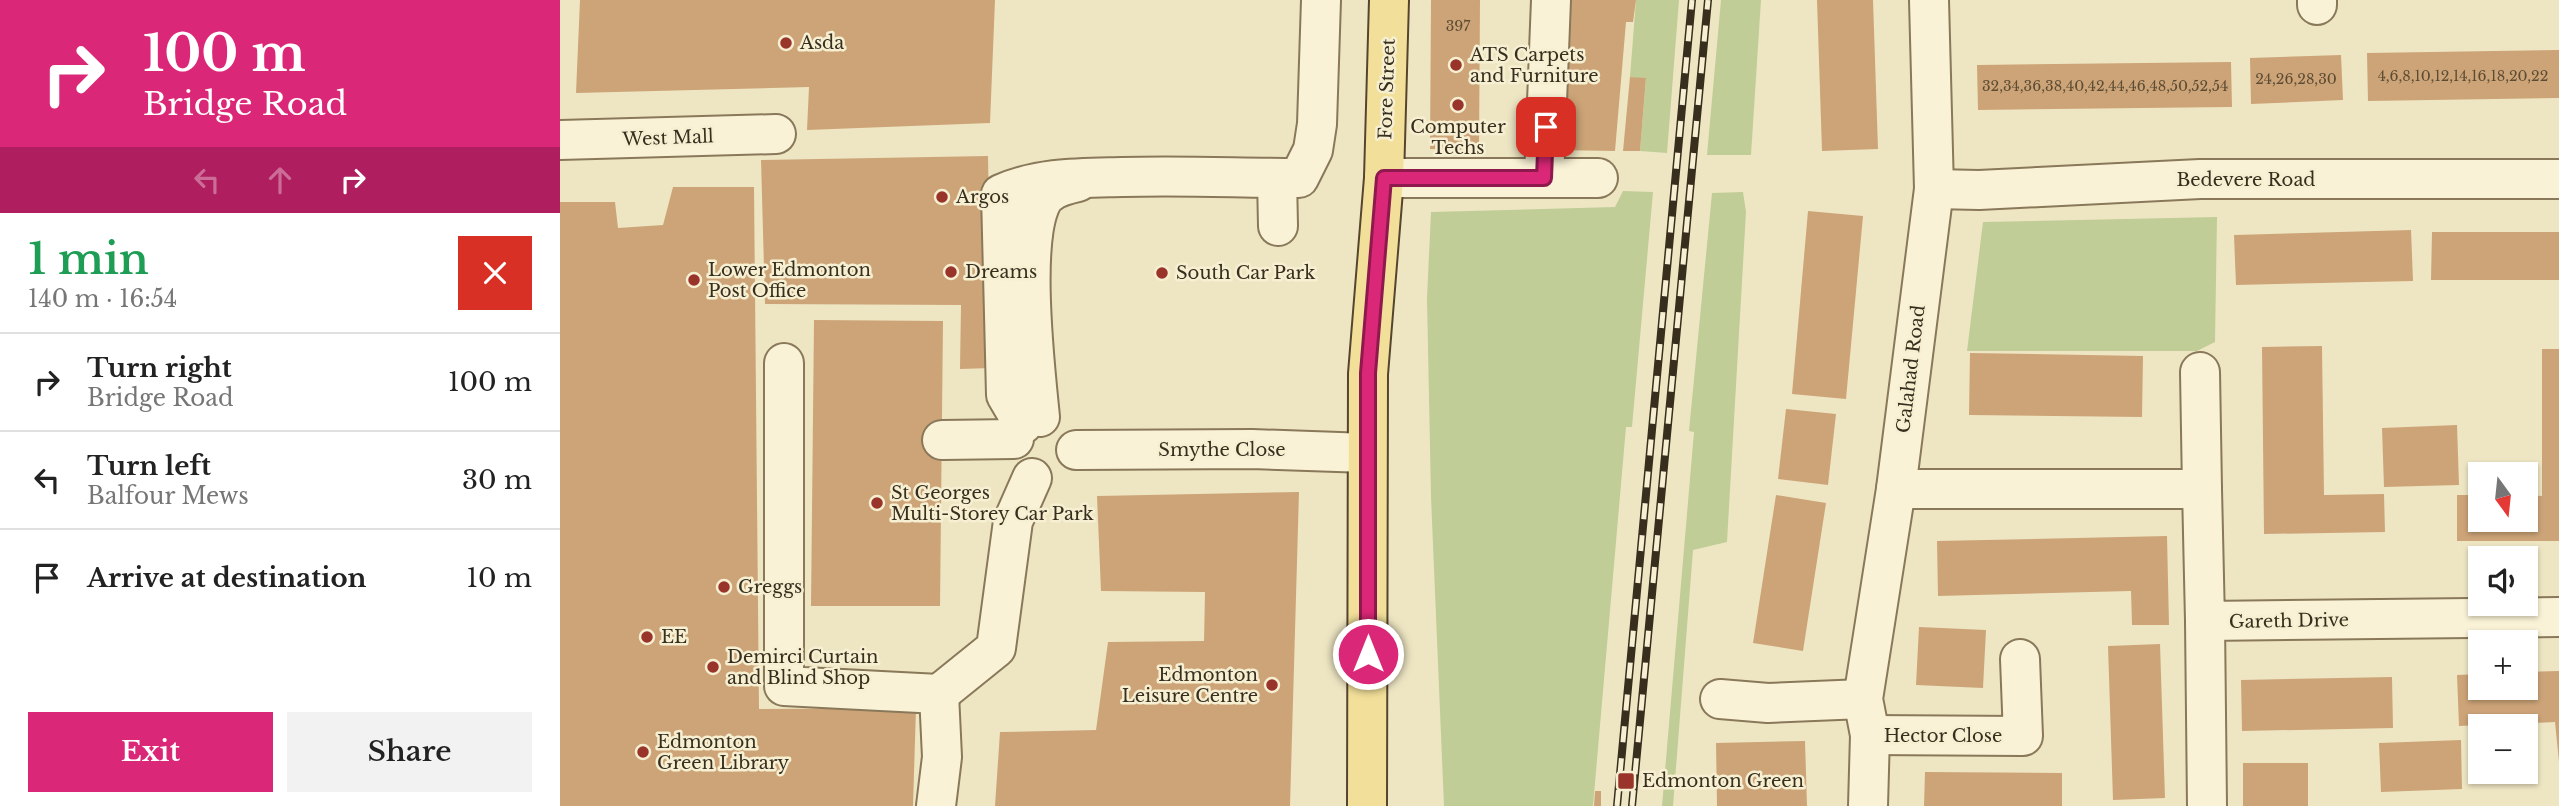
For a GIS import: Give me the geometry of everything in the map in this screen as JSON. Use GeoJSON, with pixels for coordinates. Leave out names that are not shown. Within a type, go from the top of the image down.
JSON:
{"type":"FeatureCollection","features":[{"type":"Feature","properties":{"kind":"main road","name":"Fore Street"},"geometry":{"type":"LineString","coordinates":[[1367,806],[1368,373],[1384,178],[1389,0]]}},
{"type":"Feature","properties":{"kind":"street"},"geometry":{"type":"LineString","coordinates":[[942,450],[1024,443],[1060,421],[1071,431],[1076,450],[1070,467],[1060,476],[1046,480],[1024,443],[1006,395],[1001,194],[1023,184],[1093,177],[1299,178],[1313,150],[1321,0]]}},
{"type":"Feature","properties":{"kind":"street"},"geometry":{"type":"LineString","coordinates":[[1544,178],[1551,0]]}},
{"type":"Feature","properties":{"kind":"street","name":"Galahad Road"},"geometry":{"type":"LineString","coordinates":[[1868,806],[1866,717],[1934,189],[1929,0]]}},
{"type":"Feature","properties":{"kind":"street","name":"West Mall"},"geometry":{"type":"LineString","coordinates":[[560,140],[776,134]]}},
{"type":"Feature","properties":{"kind":"street"},"geometry":{"type":"LineString","coordinates":[[1277,178],[1278,226]]}},
{"type":"Feature","properties":{"kind":"street"},"geometry":{"type":"LineString","coordinates":[[1384,178],[1598,178]]}},
{"type":"Feature","properties":{"kind":"street","name":"Bedevere Road"},"geometry":{"type":"LineString","coordinates":[[1934,189],[1979,190],[2200,179],[2559,179]]}},
{"type":"Feature","properties":{"kind":"street"},"geometry":{"type":"LineString","coordinates":[[784,363],[783,686],[939,694],[996,648],[1024,443]]}},
{"type":"Feature","properties":{"kind":"street","name":"Gareth Drive"},"geometry":{"type":"LineString","coordinates":[[2200,372],[2205,621],[2559,617]]}},
{"type":"Feature","properties":{"kind":"street","name":"Smythe Close"},"geometry":{"type":"LineString","coordinates":[[1076,450],[1252,449],[1367,453]]}},
{"type":"Feature","properties":{"kind":"street"},"geometry":{"type":"LineString","coordinates":[[1896,489],[2202,489]]}},
{"type":"Feature","properties":{"kind":"street"},"geometry":{"type":"LineString","coordinates":[[2205,621],[2207,806]]}},
{"type":"Feature","properties":{"kind":"street","name":"Hector Close"},"geometry":{"type":"LineString","coordinates":[[1866,717],[2023,736],[2020,659]]}},
{"type":"Feature","properties":{"kind":"street"},"geometry":{"type":"LineString","coordinates":[[936,806],[942,757],[939,694]]}},
{"type":"Feature","properties":{"kind":"street"},"geometry":{"type":"LineString","coordinates":[[1720,699],[1866,717]]}},
{"type":"Feature","properties":{"kind":"green space"},"geometry":{"type":"Polygon","coordinates":[[[1636,0],[1679,0],[1667,153],[1640,151],[1646,79],[1630,77],[1636,0]]]}},
{"type":"Feature","properties":{"kind":"green space"},"geometry":{"type":"Polygon","coordinates":[[[1721,0],[1761,0],[1751,155],[1707,155],[1721,0]]]}},
{"type":"Feature","properties":{"kind":"green space"},"geometry":{"type":"Polygon","coordinates":[[[1623,191],[1653,192],[1632,427],[1626,427],[1593,806],[1444,806],[1431,497],[1427,298],[1431,212],[1615,207],[1623,191]]]}},
{"type":"Feature","properties":{"kind":"green space"},"geometry":{"type":"Polygon","coordinates":[[[1743,192],[1746,212],[1727,542],[1693,550],[1673,806],[1662,806],[1694,432],[1689,431],[1712,193],[1743,192]]]}},
{"type":"Feature","properties":{"kind":"green space"},"geometry":{"type":"Polygon","coordinates":[[[2217,217],[2215,342],[2197,351],[1967,351],[1983,222],[2217,217]]]}},
{"type":"Feature","properties":{"kind":"building","name":"Asda"},"geometry":{"type":"Polygon","coordinates":[[[580,0],[995,0],[990,123],[807,130],[809,87],[576,93],[580,0]]]}},
{"type":"Feature","properties":{"kind":"building"},"geometry":{"type":"Polygon","coordinates":[[[1431,0],[1480,0],[1479,150],[1430,149],[1431,0]]]}},
{"type":"Feature","properties":{"kind":"building"},"geometry":{"type":"Polygon","coordinates":[[[1557,0],[1636,0],[1633,22],[1626,22],[1615,151],[1554,150],[1557,0]]]}},
{"type":"Feature","properties":{"kind":"building"},"geometry":{"type":"Polygon","coordinates":[[[1817,0],[1873,0],[1878,149],[1822,151],[1817,0]]]}},
{"type":"Feature","properties":{"kind":"building"},"geometry":{"type":"Polygon","coordinates":[[[2559,50],[2559,98],[2368,101],[2367,53],[2559,50]]]}},
{"type":"Feature","properties":{"kind":"building"},"geometry":{"type":"Polygon","coordinates":[[[2341,55],[2343,100],[2251,104],[2250,58],[2341,55]]]}},
{"type":"Feature","properties":{"kind":"building"},"geometry":{"type":"Polygon","coordinates":[[[2231,62],[2232,107],[1978,110],[1977,65],[2231,62]]]}},
{"type":"Feature","properties":{"kind":"building"},"geometry":{"type":"Polygon","coordinates":[[[1630,77],[1646,78],[1640,151],[1623,151],[1630,77]]]}},
{"type":"Feature","properties":{"kind":"building"},"geometry":{"type":"Polygon","coordinates":[[[988,156],[992,368],[960,369],[961,305],[765,304],[761,160],[988,156]]]}},
{"type":"Feature","properties":{"kind":"building"},"geometry":{"type":"Polygon","coordinates":[[[673,187],[754,187],[759,709],[916,708],[913,806],[560,806],[560,202],[615,202],[618,228],[663,225],[673,187]]]}},
{"type":"Feature","properties":{"kind":"building"},"geometry":{"type":"Polygon","coordinates":[[[1808,211],[1863,216],[1846,399],[1792,394],[1808,211]]]}},
{"type":"Feature","properties":{"kind":"building"},"geometry":{"type":"Polygon","coordinates":[[[2411,230],[2413,281],[2236,285],[2234,235],[2411,230]]]}},
{"type":"Feature","properties":{"kind":"building"},"geometry":{"type":"Polygon","coordinates":[[[2432,232],[2559,232],[2559,280],[2431,280],[2432,232]]]}},
{"type":"Feature","properties":{"kind":"building","name":"St Georges Multi-Storey Car Park"},"geometry":{"type":"Polygon","coordinates":[[[814,320],[943,321],[940,606],[811,606],[814,320]]]}},
{"type":"Feature","properties":{"kind":"building"},"geometry":{"type":"Polygon","coordinates":[[[2322,346],[2324,495],[2384,494],[2385,532],[2264,534],[2262,347],[2322,346]]]}},
{"type":"Feature","properties":{"kind":"building"},"geometry":{"type":"Polygon","coordinates":[[[2542,349],[2559,349],[2559,541],[2457,541],[2457,495],[2468,495],[2468,532],[2538,532],[2538,496],[2542,496],[2542,349]]]}},
{"type":"Feature","properties":{"kind":"building"},"geometry":{"type":"Polygon","coordinates":[[[1970,353],[2143,356],[2142,417],[1969,415],[1970,353]]]}},
{"type":"Feature","properties":{"kind":"building"},"geometry":{"type":"Polygon","coordinates":[[[1786,409],[1836,414],[1828,485],[1778,479],[1786,409]]]}},
{"type":"Feature","properties":{"kind":"building"},"geometry":{"type":"Polygon","coordinates":[[[2457,425],[2459,485],[2384,487],[2382,428],[2457,425]]]}},
{"type":"Feature","properties":{"kind":"building"},"geometry":{"type":"Polygon","coordinates":[[[1299,492],[1290,806],[995,806],[1000,732],[1096,730],[1108,642],[1204,641],[1205,592],[1101,591],[1097,496],[1299,492]]]}},
{"type":"Feature","properties":{"kind":"building"},"geometry":{"type":"Polygon","coordinates":[[[1776,495],[1826,503],[1803,651],[1753,643],[1776,495]]]}},
{"type":"Feature","properties":{"kind":"building"},"geometry":{"type":"Polygon","coordinates":[[[2167,536],[2169,625],[2132,625],[2131,591],[1938,596],[1937,541],[2167,536]]]}},
{"type":"Feature","properties":{"kind":"building"},"geometry":{"type":"Polygon","coordinates":[[[1919,627],[1986,630],[1983,688],[1916,685],[1919,627]]]}},
{"type":"Feature","properties":{"kind":"building"},"geometry":{"type":"Polygon","coordinates":[[[2160,644],[2165,798],[2113,800],[2108,646],[2160,644]]]}},
{"type":"Feature","properties":{"kind":"building"},"geometry":{"type":"Polygon","coordinates":[[[2559,671],[2559,762],[2555,722],[2538,723],[2538,714],[2468,714],[2468,726],[2459,726],[2457,675],[2468,675],[2468,700],[2538,700],[2538,672],[2559,671]]]}},
{"type":"Feature","properties":{"kind":"building"},"geometry":{"type":"Polygon","coordinates":[[[2392,677],[2393,728],[2242,731],[2241,680],[2392,677]]]}},
{"type":"Feature","properties":{"kind":"building"},"geometry":{"type":"Polygon","coordinates":[[[2461,740],[2462,789],[2381,792],[2379,743],[2461,740]]]}},
{"type":"Feature","properties":{"kind":"building"},"geometry":{"type":"Polygon","coordinates":[[[1805,741],[1807,806],[1717,806],[1716,743],[1805,741]]]}},
{"type":"Feature","properties":{"kind":"building"},"geometry":{"type":"Polygon","coordinates":[[[2243,763],[2308,763],[2308,806],[2243,806],[2243,763]]]}},
{"type":"Feature","properties":{"kind":"building"},"geometry":{"type":"Polygon","coordinates":[[[1925,772],[2062,773],[2062,806],[1924,806],[1925,772]]]}},
{"type":"Feature","properties":{"kind":"building"},"geometry":{"type":"Polygon","coordinates":[[[1595,791],[1601,791],[1601,806],[1594,806],[1595,791]]]}},
{"type":"Feature","properties":{"kind":"railway"},"geometry":{"type":"LineString","coordinates":[[1617,806],[1692,0]]}},
{"type":"Feature","properties":{"kind":"railway"},"geometry":{"type":"LineString","coordinates":[[1632,806],[1708,0]]}},
{"type":"Feature","properties":{"kind":"place","name":"Asda"},"geometry":{"type":"Point","coordinates":[786,43]}},
{"type":"Feature","properties":{"kind":"place","name":"ATS Carpets and Furniture"},"geometry":{"type":"Point","coordinates":[1456,65]}},
{"type":"Feature","properties":{"kind":"place","name":"Computer Techs"},"geometry":{"type":"Point","coordinates":[1458,105]}},
{"type":"Feature","properties":{"kind":"place","name":"Argos"},"geometry":{"type":"Point","coordinates":[942,197]}},
{"type":"Feature","properties":{"kind":"place","name":"Dreams"},"geometry":{"type":"Point","coordinates":[951,272]}},
{"type":"Feature","properties":{"kind":"place","name":"South Car Park"},"geometry":{"type":"Point","coordinates":[1162,273]}},
{"type":"Feature","properties":{"kind":"place","name":"Lower Edmonton Post Office"},"geometry":{"type":"Point","coordinates":[694,280]}},
{"type":"Feature","properties":{"kind":"place","name":"St Georges Multi-Storey Car Park"},"geometry":{"type":"Point","coordinates":[877,503]}},
{"type":"Feature","properties":{"kind":"place","name":"Greggs"},"geometry":{"type":"Point","coordinates":[724,587]}},
{"type":"Feature","properties":{"kind":"place","name":"EE"},"geometry":{"type":"Point","coordinates":[647,637]}},
{"type":"Feature","properties":{"kind":"place","name":"Demirci Curtain and Blind Shop"},"geometry":{"type":"Point","coordinates":[713,667]}},
{"type":"Feature","properties":{"kind":"place","name":"Edmonton Leisure Centre"},"geometry":{"type":"Point","coordinates":[1272,685]}},
{"type":"Feature","properties":{"kind":"place","name":"Edmonton Green Library"},"geometry":{"type":"Point","coordinates":[643,752]}},
{"type":"Feature","properties":{"kind":"place","name":"Edmonton Green"},"geometry":{"type":"Point","coordinates":[1626,781]}},
{"type":"Feature","properties":{"kind":"route"},"geometry":{"type":"LineString","coordinates":[[1368,654],[1368,373],[1384,178],[1544,178],[1546,127]]}}]}
